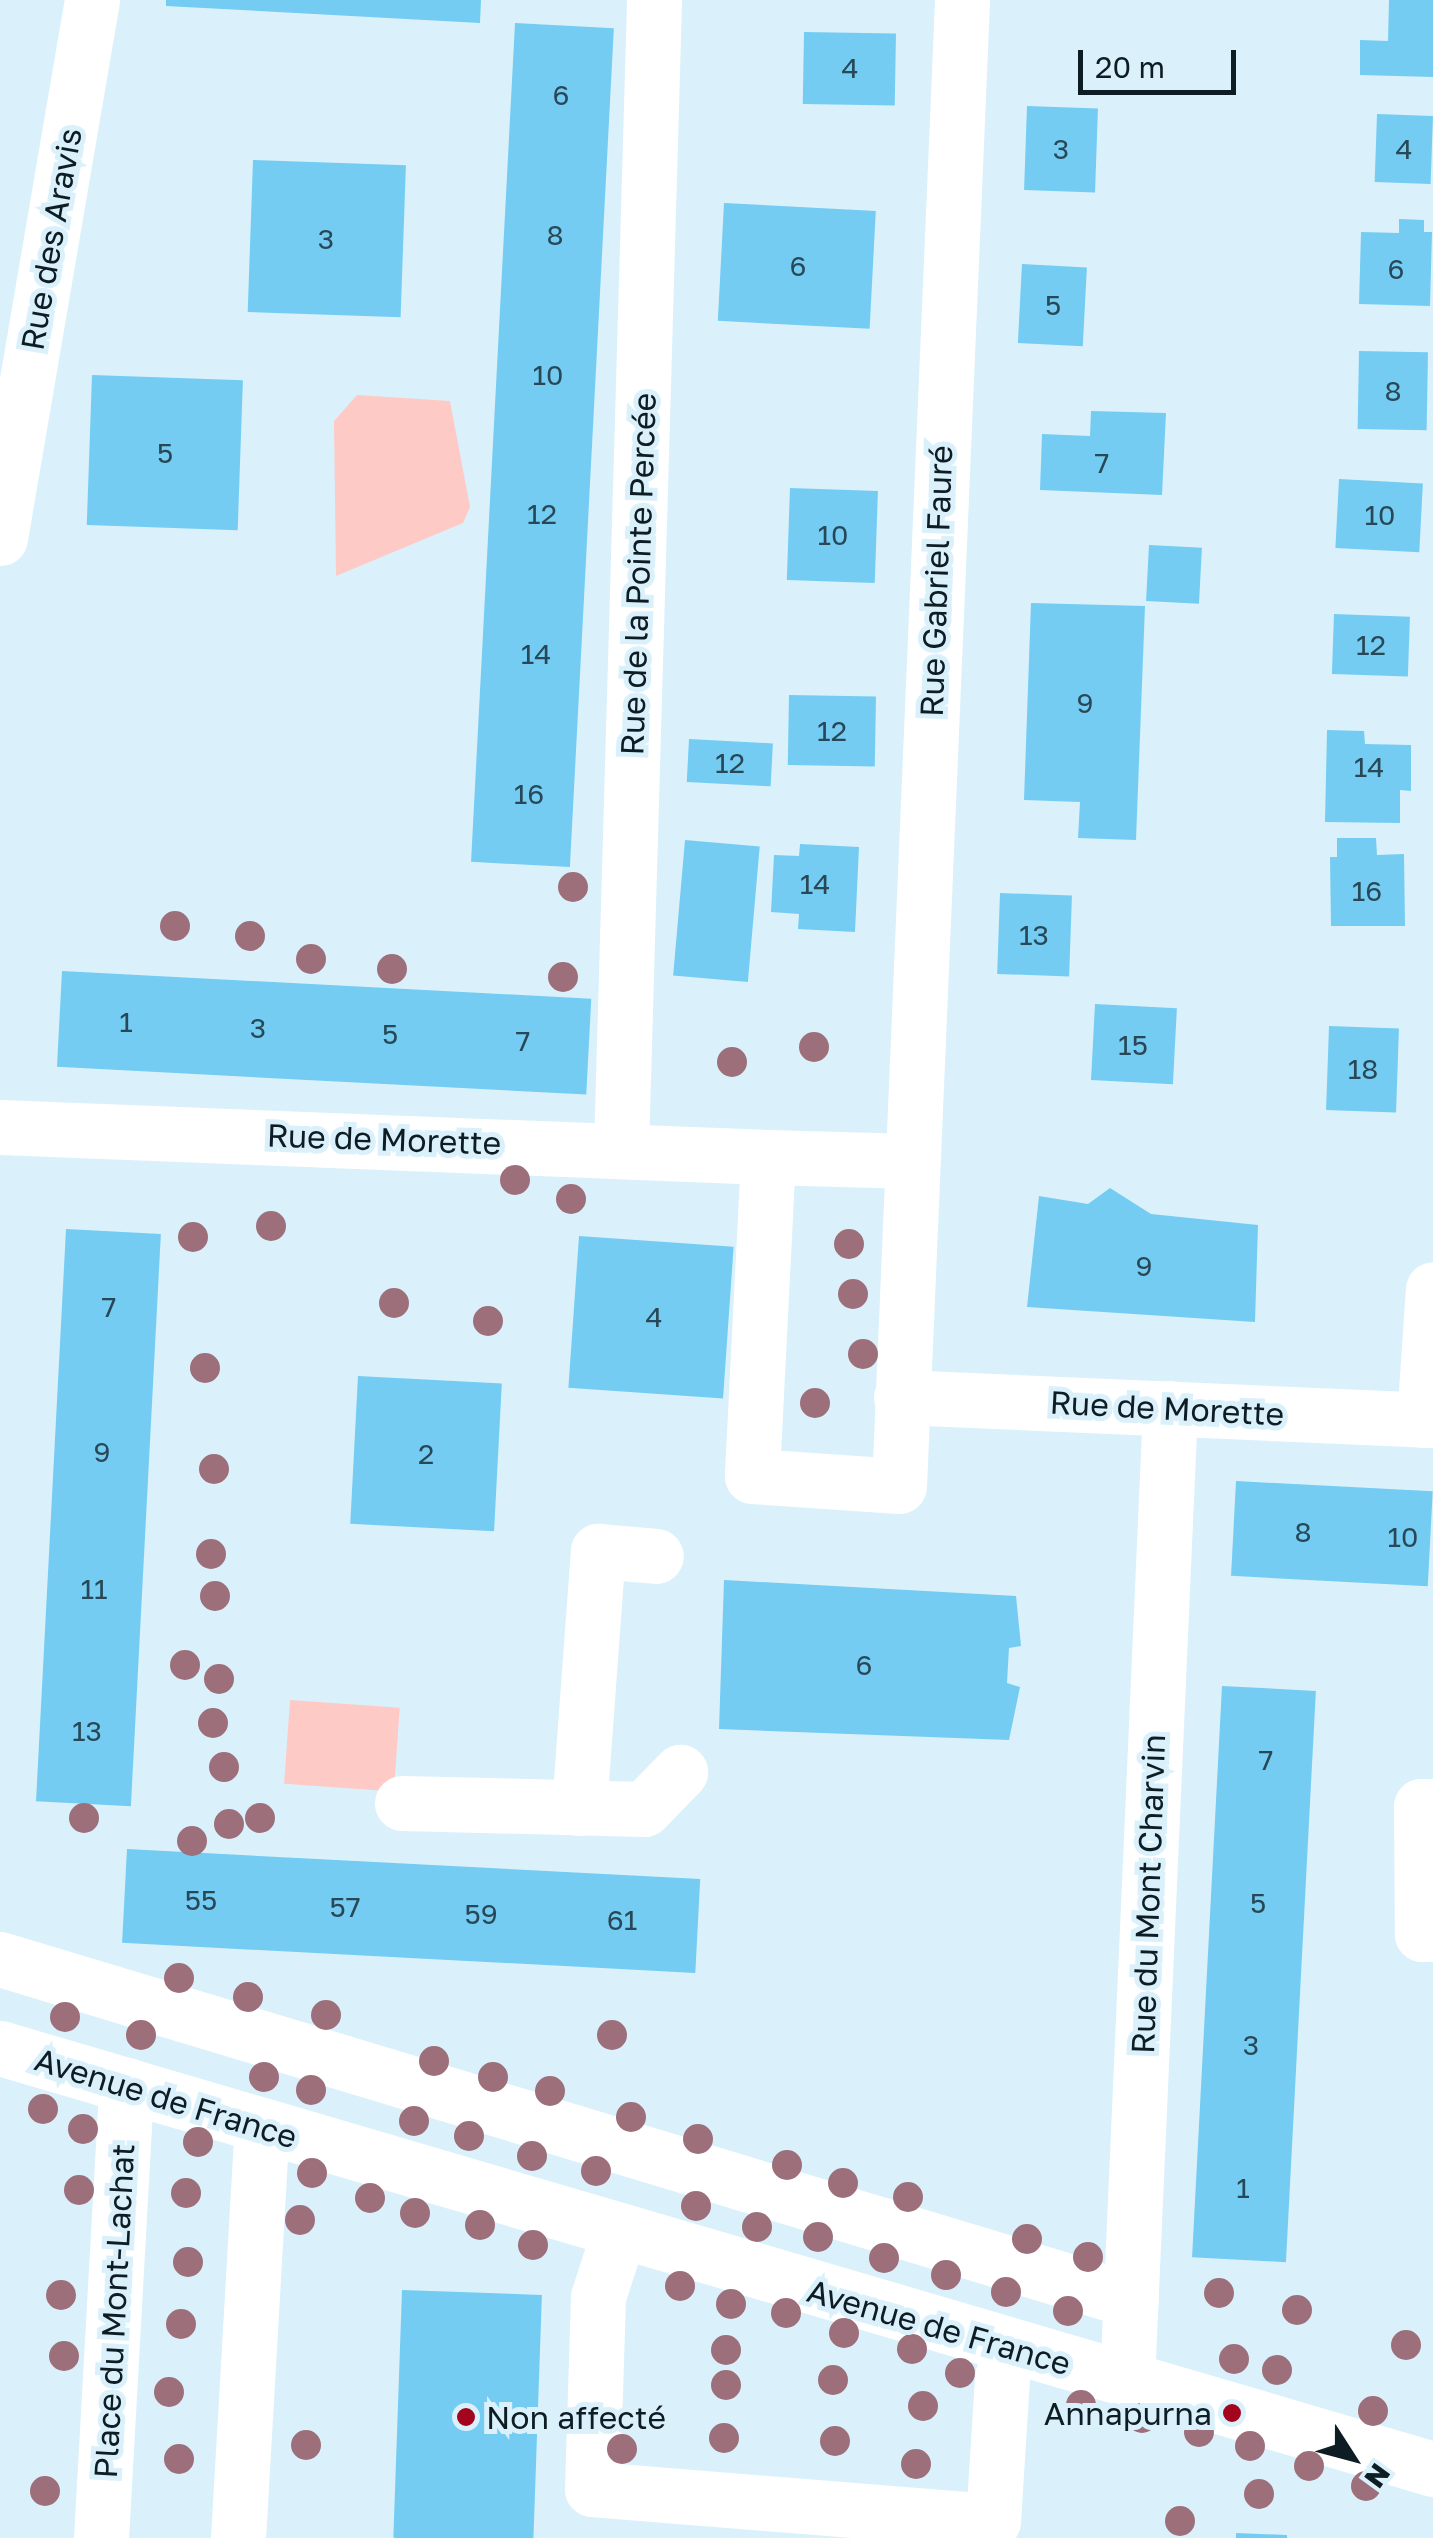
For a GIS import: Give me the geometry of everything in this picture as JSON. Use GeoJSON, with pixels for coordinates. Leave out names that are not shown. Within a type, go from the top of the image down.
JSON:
{"type":"FeatureCollection","features":[{"type":"Feature","properties":{"kind":"street","name":"Rue des Aravis"},"geometry":{"type":"LineString","coordinates":[[0,538],[92,0]]}},
{"type":"Feature","properties":{"kind":"street","name":"Rue de la Pointe Percée"},"geometry":{"type":"LineString","coordinates":[[621,1148],[654,0]]}},
{"type":"Feature","properties":{"kind":"street","name":"Rue Gabriel Fauré"},"geometry":{"type":"LineString","coordinates":[[911,1161],[962,0]]}},
{"type":"Feature","properties":{"kind":"street","name":"Rue de Morette"},"geometry":{"type":"LineString","coordinates":[[0,1127],[911,1161]]}},
{"type":"Feature","properties":{"kind":"street"},"geometry":{"type":"LineString","coordinates":[[768,1157],[752,1476],[899,1486],[911,1161]]}},
{"type":"Feature","properties":{"kind":"street"},"geometry":{"type":"LineString","coordinates":[[1428,1420],[1433,1289]]}},
{"type":"Feature","properties":{"kind":"street","name":"Rue de Morette"},"geometry":{"type":"LineString","coordinates":[[901,1397],[1428,1420]]}},
{"type":"Feature","properties":{"kind":"street","name":"Rue du Mont Charvin"},"geometry":{"type":"LineString","coordinates":[[1127,2381],[1170,1408]]}},
{"type":"Feature","properties":{"kind":"street"},"geometry":{"type":"LineString","coordinates":[[578,1808],[598,1551],[656,1556]]}},
{"type":"Feature","properties":{"kind":"street"},"geometry":{"type":"LineString","coordinates":[[402,1803],[644,1809],[680,1772]]}},
{"type":"Feature","properties":{"kind":"street"},"geometry":{"type":"LineString","coordinates":[[1433,1806],[1421,1806],[1421,1824],[1422,1934],[1433,1934]]}},
{"type":"Feature","properties":{"kind":"street"},"geometry":{"type":"LineString","coordinates":[[0,1959],[1131,2300]]}},
{"type":"Feature","properties":{"kind":"street","name":"Avenue de France"},"geometry":{"type":"LineString","coordinates":[[0,2048],[618,2235],[1433,2469]]}},
{"type":"Feature","properties":{"kind":"street","name":"Place du Mont-Lachat"},"geometry":{"type":"LineString","coordinates":[[101,2538],[126,2085]]}},
{"type":"Feature","properties":{"kind":"street"},"geometry":{"type":"LineString","coordinates":[[238,2538],[262,2127]]}},
{"type":"Feature","properties":{"kind":"street","name":"Avenue de France"},"geometry":{"type":"LineString","coordinates":[[618,2235],[598,2296],[592,2489],[993,2521],[1002,2376]]}},
{"type":"Feature","properties":{"kind":"shaded area"},"geometry":{"type":"Polygon","coordinates":[[[357,395],[450,401],[470,507],[463,523],[336,576],[334,421],[357,395]]]}},
{"type":"Feature","properties":{"kind":"shaded area"},"geometry":{"type":"Polygon","coordinates":[[[290,1700],[400,1708],[394,1791],[284,1784],[290,1700]]]}},
{"type":"Feature","properties":{"kind":"building"},"geometry":{"type":"Polygon","coordinates":[[[166,0],[481,0],[480,23],[166,6],[166,0]]]}},
{"type":"Feature","properties":{"kind":"building"},"geometry":{"type":"Polygon","coordinates":[[[1389,0],[1433,0],[1433,77],[1360,75],[1360,40],[1388,41],[1389,0]]]}},
{"type":"Feature","properties":{"kind":"building"},"geometry":{"type":"Polygon","coordinates":[[[515,23],[614,28],[570,867],[471,862],[515,23]]]}},
{"type":"Feature","properties":{"kind":"building"},"geometry":{"type":"Polygon","coordinates":[[[804,32],[896,34],[895,106],[803,104],[804,32]]]}},
{"type":"Feature","properties":{"kind":"building"},"geometry":{"type":"Polygon","coordinates":[[[1027,106],[1098,108],[1095,192],[1024,190],[1027,106]]]}},
{"type":"Feature","properties":{"kind":"building"},"geometry":{"type":"Polygon","coordinates":[[[1377,114],[1433,116],[1431,184],[1375,182],[1377,114]]]}},
{"type":"Feature","properties":{"kind":"building"},"geometry":{"type":"Polygon","coordinates":[[[253,160],[406,165],[401,317],[248,312],[253,160]]]}},
{"type":"Feature","properties":{"kind":"building"},"geometry":{"type":"Polygon","coordinates":[[[724,203],[876,211],[870,329],[718,321],[724,203]]]}},
{"type":"Feature","properties":{"kind":"building"},"geometry":{"type":"Polygon","coordinates":[[[1399,219],[1424,220],[1424,232],[1432,232],[1430,306],[1359,304],[1361,232],[1399,233],[1399,219]]]}},
{"type":"Feature","properties":{"kind":"building"},"geometry":{"type":"Polygon","coordinates":[[[1022,264],[1087,267],[1083,346],[1018,343],[1022,264]]]}},
{"type":"Feature","properties":{"kind":"building"},"geometry":{"type":"Polygon","coordinates":[[[1359,351],[1428,352],[1427,430],[1358,429],[1359,351]]]}},
{"type":"Feature","properties":{"kind":"building"},"geometry":{"type":"Polygon","coordinates":[[[92,375],[243,380],[238,530],[87,525],[92,375]]]}},
{"type":"Feature","properties":{"kind":"building"},"geometry":{"type":"Polygon","coordinates":[[[1091,411],[1166,413],[1162,495],[1040,490],[1042,434],[1090,436],[1091,411]]]}},
{"type":"Feature","properties":{"kind":"building"},"geometry":{"type":"Polygon","coordinates":[[[1339,479],[1423,483],[1419,552],[1335,548],[1339,479]]]}},
{"type":"Feature","properties":{"kind":"building"},"geometry":{"type":"Polygon","coordinates":[[[790,488],[878,491],[875,583],[787,580],[790,488]]]}},
{"type":"Feature","properties":{"kind":"building"},"geometry":{"type":"Polygon","coordinates":[[[1149,545],[1202,548],[1199,604],[1146,601],[1149,545]]]}},
{"type":"Feature","properties":{"kind":"building"},"geometry":{"type":"Polygon","coordinates":[[[1031,603],[1145,606],[1136,840],[1078,838],[1080,802],[1024,800],[1031,603]]]}},
{"type":"Feature","properties":{"kind":"building"},"geometry":{"type":"Polygon","coordinates":[[[1334,614],[1410,617],[1408,677],[1332,674],[1334,614]]]}},
{"type":"Feature","properties":{"kind":"building"},"geometry":{"type":"Polygon","coordinates":[[[789,695],[876,697],[875,767],[788,765],[789,695]]]}},
{"type":"Feature","properties":{"kind":"building"},"geometry":{"type":"Polygon","coordinates":[[[1327,730],[1364,731],[1365,744],[1411,745],[1411,791],[1400,790],[1400,823],[1325,822],[1327,730]]]}},
{"type":"Feature","properties":{"kind":"building"},"geometry":{"type":"Polygon","coordinates":[[[689,739],[773,743],[771,786],[687,782],[689,739]]]}},
{"type":"Feature","properties":{"kind":"building"},"geometry":{"type":"Polygon","coordinates":[[[1337,838],[1376,838],[1377,855],[1404,854],[1405,926],[1331,926],[1330,857],[1337,857],[1337,838]]]}},
{"type":"Feature","properties":{"kind":"building"},"geometry":{"type":"Polygon","coordinates":[[[685,840],[760,847],[748,982],[673,975],[685,840]]]}},
{"type":"Feature","properties":{"kind":"building"},"geometry":{"type":"Polygon","coordinates":[[[800,844],[859,847],[855,932],[798,929],[799,914],[771,912],[774,855],[799,856],[800,844]]]}},
{"type":"Feature","properties":{"kind":"building"},"geometry":{"type":"Polygon","coordinates":[[[1000,893],[1072,896],[1069,976],[997,974],[1000,893]]]}},
{"type":"Feature","properties":{"kind":"building"},"geometry":{"type":"Polygon","coordinates":[[[62,971],[591,999],[586,1095],[57,1067],[62,971]]]}},
{"type":"Feature","properties":{"kind":"building"},"geometry":{"type":"Polygon","coordinates":[[[1095,1004],[1177,1008],[1173,1084],[1091,1080],[1095,1004]]]}},
{"type":"Feature","properties":{"kind":"building"},"geometry":{"type":"Polygon","coordinates":[[[1329,1026],[1399,1028],[1396,1112],[1326,1110],[1329,1026]]]}},
{"type":"Feature","properties":{"kind":"building"},"geometry":{"type":"Polygon","coordinates":[[[1110,1188],[1151,1214],[1258,1225],[1255,1322],[1027,1307],[1039,1196],[1088,1204],[1110,1188]]]}},
{"type":"Feature","properties":{"kind":"building"},"geometry":{"type":"Polygon","coordinates":[[[66,1229],[161,1234],[131,1806],[36,1801],[66,1229]]]}},
{"type":"Feature","properties":{"kind":"building"},"geometry":{"type":"Polygon","coordinates":[[[579,1236],[734,1247],[723,1398],[568,1388],[579,1236]]]}},
{"type":"Feature","properties":{"kind":"building"},"geometry":{"type":"Polygon","coordinates":[[[358,1376],[502,1384],[494,1531],[350,1524],[358,1376]]]}},
{"type":"Feature","properties":{"kind":"building"},"geometry":{"type":"Polygon","coordinates":[[[1236,1481],[1433,1491],[1428,1586],[1231,1576],[1236,1481]]]}},
{"type":"Feature","properties":{"kind":"building"},"geometry":{"type":"Polygon","coordinates":[[[724,1580],[1016,1596],[1021,1646],[1009,1648],[1007,1683],[1020,1687],[1009,1740],[719,1729],[724,1580]]]}},
{"type":"Feature","properties":{"kind":"building"},"geometry":{"type":"Polygon","coordinates":[[[1222,1686],[1316,1691],[1286,2262],[1192,2257],[1222,1686]]]}},
{"type":"Feature","properties":{"kind":"building"},"geometry":{"type":"Polygon","coordinates":[[[127,1849],[700,1879],[695,1973],[122,1943],[127,1849]]]}},
{"type":"Feature","properties":{"kind":"building","name":"Non affecté"},"geometry":{"type":"Polygon","coordinates":[[[402,2290],[542,2295],[533,2538],[393,2538],[402,2290]]]}},
{"type":"Feature","properties":{"kind":"building"},"geometry":{"type":"Polygon","coordinates":[[[1236,2533],[1287,2535],[1287,2538],[1236,2538],[1236,2533]]]}},
{"type":"Feature","properties":{"kind":"place","name":"Annapurna"},"geometry":{"type":"Point","coordinates":[1232,2413]}},
{"type":"Feature","properties":{"kind":"place","name":"Non affecté"},"geometry":{"type":"Point","coordinates":[466,2417]}}]}
